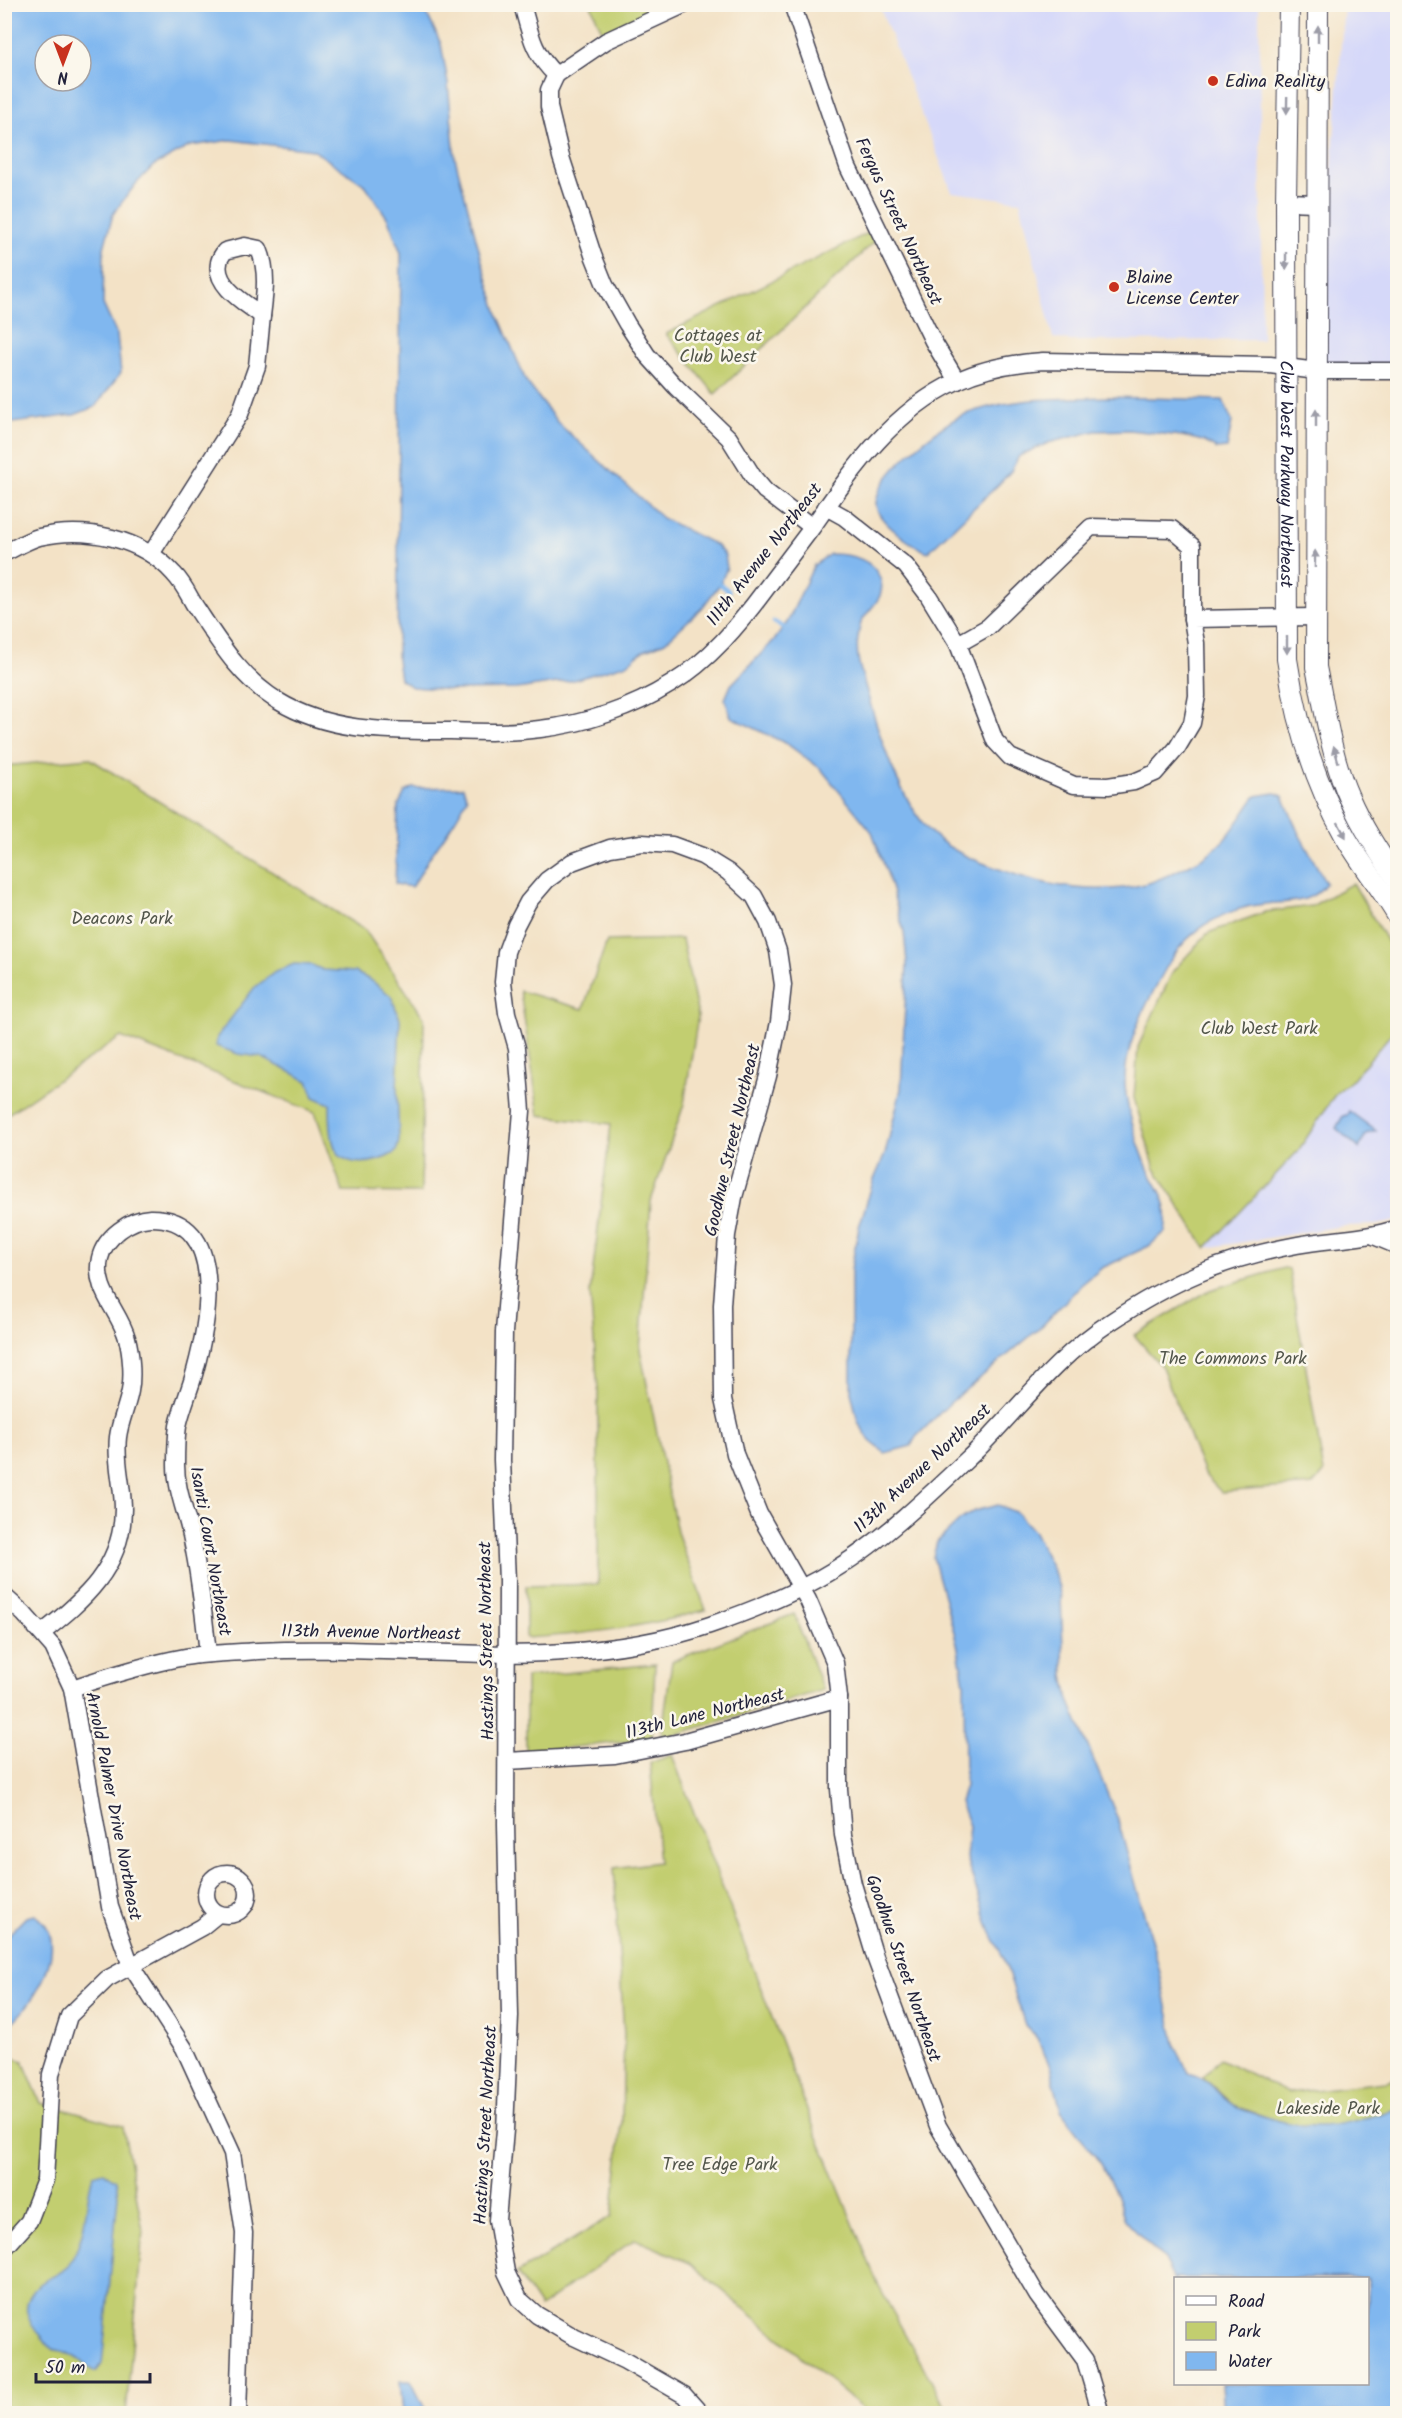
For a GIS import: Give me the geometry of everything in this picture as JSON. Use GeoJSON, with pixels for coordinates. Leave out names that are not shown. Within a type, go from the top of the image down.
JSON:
{"type":"FeatureCollection","features":[{"type":"Feature","properties":{"kind":"street"},"geometry":{"type":"LineString","coordinates":[[522,4],[534,48],[544,65],[556,75]]}},
{"type":"Feature","properties":{"kind":"street"},"geometry":{"type":"LineString","coordinates":[[686,4],[606,41],[556,75],[549,90],[549,107],[561,157],[592,255],[605,285],[647,355],[676,387],[729,438],[754,478],[765,490],[812,527]]}},
{"type":"Feature","properties":{"kind":"street","name":"Fergus Street Northeast"},"geometry":{"type":"LineString","coordinates":[[792,4],[848,167],[933,341],[957,381]]}},
{"type":"Feature","properties":{"kind":"street","name":"Club West Parkway Northeast"},"geometry":{"type":"LineString","coordinates":[[1289,4],[1286,202],[1287,659],[1292,694],[1315,773],[1346,838],[1398,917]]}},
{"type":"Feature","properties":{"kind":"street","name":"Club West Parkway Northeast"},"geometry":{"type":"LineString","coordinates":[[1318,4],[1316,667],[1330,734],[1348,796],[1364,827],[1398,881]]}},
{"type":"Feature","properties":{"kind":"street"},"geometry":{"type":"LineString","coordinates":[[1286,202],[1316,203]]}},
{"type":"Feature","properties":{"kind":"street"},"geometry":{"type":"LineString","coordinates":[[151,554],[240,414],[257,366],[262,316]]}},
{"type":"Feature","properties":{"kind":"street","name":"111th Avenue Northeast"},"geometry":{"type":"LineString","coordinates":[[4,553],[38,537],[76,534],[101,535],[128,543],[151,554],[174,574],[234,664],[255,685],[280,702],[315,717],[349,727],[374,731],[504,732],[540,729],[575,723],[632,704],[672,684],[700,662],[747,615],[868,450],[902,417],[957,381],[1012,363],[1043,361],[1270,364],[1317,371],[1398,371]]}},
{"type":"Feature","properties":{"kind":"street"},"geometry":{"type":"LineString","coordinates":[[826,507],[844,517],[906,566],[928,595],[958,644],[995,741],[1010,757],[1074,785],[1108,786],[1134,782],[1155,773],[1177,748],[1192,723],[1197,696],[1196,643],[1192,619],[1192,546],[1172,529],[1091,527],[988,627],[958,644]]}},
{"type":"Feature","properties":{"kind":"street"},"geometry":{"type":"LineString","coordinates":[[1192,619],[1315,617]]}},
{"type":"Feature","properties":{"kind":"street","name":"Goodhue Street Northeast"},"geometry":{"type":"LineString","coordinates":[[642,843],[672,845],[702,856],[728,872],[754,896],[768,922],[778,951],[783,985],[779,1023],[768,1076],[727,1235],[722,1305],[723,1399],[735,1454],[759,1514],[802,1588],[835,1663],[839,1698],[839,1789],[843,1835],[853,1884],[875,1957],[938,2126],[1037,2295],[1085,2360],[1101,2414]]}},
{"type":"Feature","properties":{"kind":"street","name":"Hastings Street Northeast"},"geometry":{"type":"LineString","coordinates":[[642,843],[610,848],[572,862],[547,880],[528,902],[506,952],[503,982],[507,1012],[517,1048],[522,1111],[504,1332],[502,1460],[507,1581],[510,2016],[505,2130],[497,2220],[506,2272],[519,2299],[537,2315],[684,2396],[700,2414]]}},
{"type":"Feature","properties":{"kind":"street","name":"Isanti Court Northeast"},"geometry":{"type":"LineString","coordinates":[[42,1633],[80,1603],[95,1587],[117,1544],[123,1512],[122,1484],[117,1462],[118,1438],[122,1414],[131,1389],[130,1362],[127,1337],[101,1288],[100,1257],[112,1238],[124,1227],[136,1220],[160,1219],[175,1223],[190,1232],[200,1244],[207,1263],[201,1345],[178,1427],[176,1468],[182,1506],[195,1554],[208,1654]]}},
{"type":"Feature","properties":{"kind":"street","name":"113th Avenue Northeast"},"geometry":{"type":"LineString","coordinates":[[72,1688],[184,1657],[208,1654],[279,1650],[506,1654],[591,1651],[660,1640],[754,1610],[802,1588],[841,1566],[893,1526],[978,1448],[1058,1362],[1108,1323],[1170,1286],[1204,1269],[1244,1256],[1322,1240],[1374,1236],[1398,1228]]}},
{"type":"Feature","properties":{"kind":"street","name":"113th Avenue Northeast"},"geometry":{"type":"LineString","coordinates":[[1374,1236],[1398,1246]]}},
{"type":"Feature","properties":{"kind":"street","name":"Arnold Palmer Drive Northeast"},"geometry":{"type":"LineString","coordinates":[[4,1596],[53,1647],[72,1688],[110,1907],[120,1940],[131,1966],[184,2048],[232,2152],[244,2233],[238,2414]]}},
{"type":"Feature","properties":{"kind":"street","name":"113th Lane Northeast"},"geometry":{"type":"LineString","coordinates":[[507,1761],[563,1760],[625,1753],[685,1741],[839,1698]]}},
{"type":"Feature","properties":{"kind":"street"},"geometry":{"type":"LineString","coordinates":[[4,2249],[29,2220],[45,2180],[51,2074],[69,2016],[107,1979],[202,1927],[218,1914]]}},
{"type":"Feature","properties":{"kind":"shaded area"},"geometry":{"type":"Polygon","coordinates":[[[879,5],[1259,5],[1262,340],[1071,341],[1053,338],[1020,201],[952,192],[879,5]]]}},
{"type":"Feature","properties":{"kind":"shaded area"},"geometry":{"type":"Polygon","coordinates":[[[1344,5],[1397,5],[1397,372],[1317,371],[1344,5]]]}},
{"type":"Feature","properties":{"kind":"shaded area"},"geometry":{"type":"Polygon","coordinates":[[[1397,1027],[1397,1221],[1377,1225],[1343,1226],[1206,1248],[1298,1151],[1336,1093],[1351,1081],[1397,1027]]]}},
{"type":"Feature","properties":{"kind":"green space"},"geometry":{"type":"Polygon","coordinates":[[[591,5],[672,5],[606,41],[591,5]]]}},
{"type":"Feature","properties":{"kind":"green space","name":"Cottages at Club West"},"geometry":{"type":"Polygon","coordinates":[[[870,232],[875,241],[715,394],[666,334],[870,232]]]}},
{"type":"Feature","properties":{"kind":"green space","name":"Deacons Park"},"geometry":{"type":"Polygon","coordinates":[[[89,758],[365,930],[424,1018],[421,1193],[343,1192],[315,1112],[121,1037],[5,1116],[4,766],[89,758]]]}},
{"type":"Feature","properties":{"kind":"green space","name":"Club West Park"},"geometry":{"type":"Polygon","coordinates":[[[1353,883],[1397,959],[1397,1027],[1351,1081],[1336,1093],[1298,1151],[1206,1248],[1155,1169],[1134,1098],[1138,1047],[1173,971],[1208,933],[1265,912],[1312,906],[1353,883]]]}},
{"type":"Feature","properties":{"kind":"green space"},"geometry":{"type":"Polygon","coordinates":[[[682,939],[698,1016],[684,1104],[651,1201],[640,1350],[677,1532],[706,1610],[617,1629],[526,1638],[526,1586],[598,1584],[598,1389],[590,1293],[611,1124],[539,1115],[520,991],[583,1009],[607,941],[682,939]]]}},
{"type":"Feature","properties":{"kind":"green space","name":"The Commons Park"},"geometry":{"type":"Polygon","coordinates":[[[1284,1268],[1289,1269],[1324,1473],[1313,1485],[1221,1492],[1204,1474],[1162,1367],[1134,1335],[1210,1290],[1284,1268]]]}},
{"type":"Feature","properties":{"kind":"green space"},"geometry":{"type":"Polygon","coordinates":[[[794,1614],[823,1690],[661,1739],[672,1661],[794,1614]]]}},
{"type":"Feature","properties":{"kind":"green space"},"geometry":{"type":"Polygon","coordinates":[[[655,1664],[652,1739],[526,1752],[526,1677],[655,1664]]]}},
{"type":"Feature","properties":{"kind":"green space","name":"Tree Edge Park"},"geometry":{"type":"Polygon","coordinates":[[[672,1755],[814,2128],[879,2287],[949,2413],[868,2413],[690,2263],[635,2239],[540,2307],[517,2273],[612,2216],[622,2122],[624,2035],[614,1868],[659,1862],[650,1763],[672,1755]]]}},
{"type":"Feature","properties":{"kind":"green space"},"geometry":{"type":"Polygon","coordinates":[[[4,2056],[23,2061],[41,2103],[123,2126],[143,2230],[126,2413],[5,2413],[4,2056]]]}},
{"type":"Feature","properties":{"kind":"green space","name":"Lakeside Park"},"geometry":{"type":"Polygon","coordinates":[[[1220,2059],[1288,2093],[1385,2082],[1397,2076],[1397,2109],[1336,2126],[1308,2127],[1275,2120],[1233,2105],[1203,2077],[1220,2059]]]}},
{"type":"Feature","properties":{"kind":"water"},"geometry":{"type":"Polygon","coordinates":[[[5,4],[418,5],[428,16],[441,44],[448,83],[455,158],[499,317],[526,381],[558,423],[662,518],[716,545],[725,555],[727,568],[720,584],[702,608],[665,642],[643,651],[627,664],[570,681],[517,689],[452,690],[412,687],[400,679],[397,660],[401,253],[388,219],[366,186],[313,150],[231,140],[190,146],[153,166],[135,185],[113,214],[104,248],[103,304],[117,335],[121,373],[95,407],[74,415],[5,424],[5,4]]]}},
{"type":"Feature","properties":{"kind":"water"},"geometry":{"type":"Polygon","coordinates":[[[1108,397],[1223,400],[1232,421],[1227,448],[1217,449],[1203,441],[1182,436],[1129,430],[1095,431],[1048,443],[1019,456],[1011,471],[1000,483],[928,552],[897,533],[878,512],[876,505],[878,493],[896,467],[924,441],[963,415],[1016,402],[1108,397]]]}},
{"type":"Feature","properties":{"kind":"water"},"geometry":{"type":"Polygon","coordinates":[[[830,554],[859,558],[871,566],[880,578],[882,585],[880,596],[860,627],[857,652],[861,672],[883,744],[905,794],[924,825],[949,847],[970,858],[1035,880],[1088,889],[1124,888],[1152,882],[1207,855],[1228,835],[1256,796],[1275,793],[1283,796],[1298,832],[1326,883],[1306,899],[1250,906],[1223,915],[1199,930],[1178,949],[1147,1004],[1129,1052],[1125,1084],[1130,1114],[1139,1145],[1165,1202],[1165,1232],[1149,1246],[1102,1268],[1081,1285],[1041,1327],[950,1403],[916,1437],[911,1446],[885,1453],[870,1441],[858,1422],[851,1392],[851,1269],[859,1227],[873,1182],[885,1154],[901,1089],[907,963],[904,932],[872,832],[821,769],[787,744],[731,717],[725,699],[731,685],[776,638],[788,621],[814,565],[830,554]]]}},
{"type":"Feature","properties":{"kind":"water"},"geometry":{"type":"Polygon","coordinates":[[[463,787],[467,798],[463,806],[414,883],[411,887],[395,884],[398,806],[405,792],[412,788],[463,787]]]}},
{"type":"Feature","properties":{"kind":"water"},"geometry":{"type":"Polygon","coordinates":[[[294,964],[312,965],[323,970],[355,972],[372,981],[391,996],[400,1019],[397,1087],[399,1141],[396,1152],[369,1162],[351,1162],[343,1158],[337,1152],[333,1142],[330,1104],[314,1097],[308,1081],[261,1057],[238,1054],[216,1046],[217,1037],[254,988],[275,972],[294,964]]]}},
{"type":"Feature","properties":{"kind":"water"},"geometry":{"type":"Polygon","coordinates":[[[1349,1111],[1376,1131],[1366,1134],[1359,1148],[1336,1128],[1349,1111]]]}},
{"type":"Feature","properties":{"kind":"water"},"geometry":{"type":"Polygon","coordinates":[[[998,1505],[1017,1513],[1034,1532],[1056,1577],[1061,1597],[1064,1675],[1069,1700],[1117,1817],[1158,1964],[1176,2048],[1189,2073],[1209,2083],[1236,2107],[1300,2125],[1346,2123],[1397,2109],[1397,2413],[1224,2413],[1222,2385],[1369,2385],[1369,2277],[1174,2277],[1174,2280],[1164,2260],[1125,2220],[1117,2196],[1101,2164],[1061,2111],[1050,2066],[1037,2038],[1025,2025],[1004,1959],[990,1931],[966,1858],[969,1826],[960,1802],[965,1786],[964,1683],[957,1643],[933,1557],[937,1542],[960,1520],[974,1511],[998,1505]]]}},
{"type":"Feature","properties":{"kind":"water"},"geometry":{"type":"Polygon","coordinates":[[[35,1915],[46,1926],[51,1941],[46,1974],[27,2006],[5,2028],[5,1938],[26,1917],[35,1915]]]}},
{"type":"Feature","properties":{"kind":"water"},"geometry":{"type":"Polygon","coordinates":[[[104,2172],[116,2180],[118,2195],[102,2364],[96,2372],[69,2354],[52,2349],[32,2325],[27,2305],[33,2291],[44,2281],[61,2272],[72,2259],[81,2238],[93,2175],[104,2172]]]}},
{"type":"Feature","properties":{"kind":"water"},"geometry":{"type":"Polygon","coordinates":[[[400,2381],[411,2381],[427,2413],[403,2413],[400,2381]]]}},
{"type":"Feature","properties":{"kind":"waterway"},"geometry":{"type":"LineString","coordinates":[[720,584],[729,591]]}},
{"type":"Feature","properties":{"kind":"waterway"},"geometry":{"type":"LineString","coordinates":[[774,622],[783,627]]}},
{"type":"Feature","properties":{"kind":"place","name":"Edina Reality"},"geometry":{"type":"Point","coordinates":[1213,81]}},
{"type":"Feature","properties":{"kind":"place","name":"Blaine License Center"},"geometry":{"type":"Point","coordinates":[1114,287]}}]}
